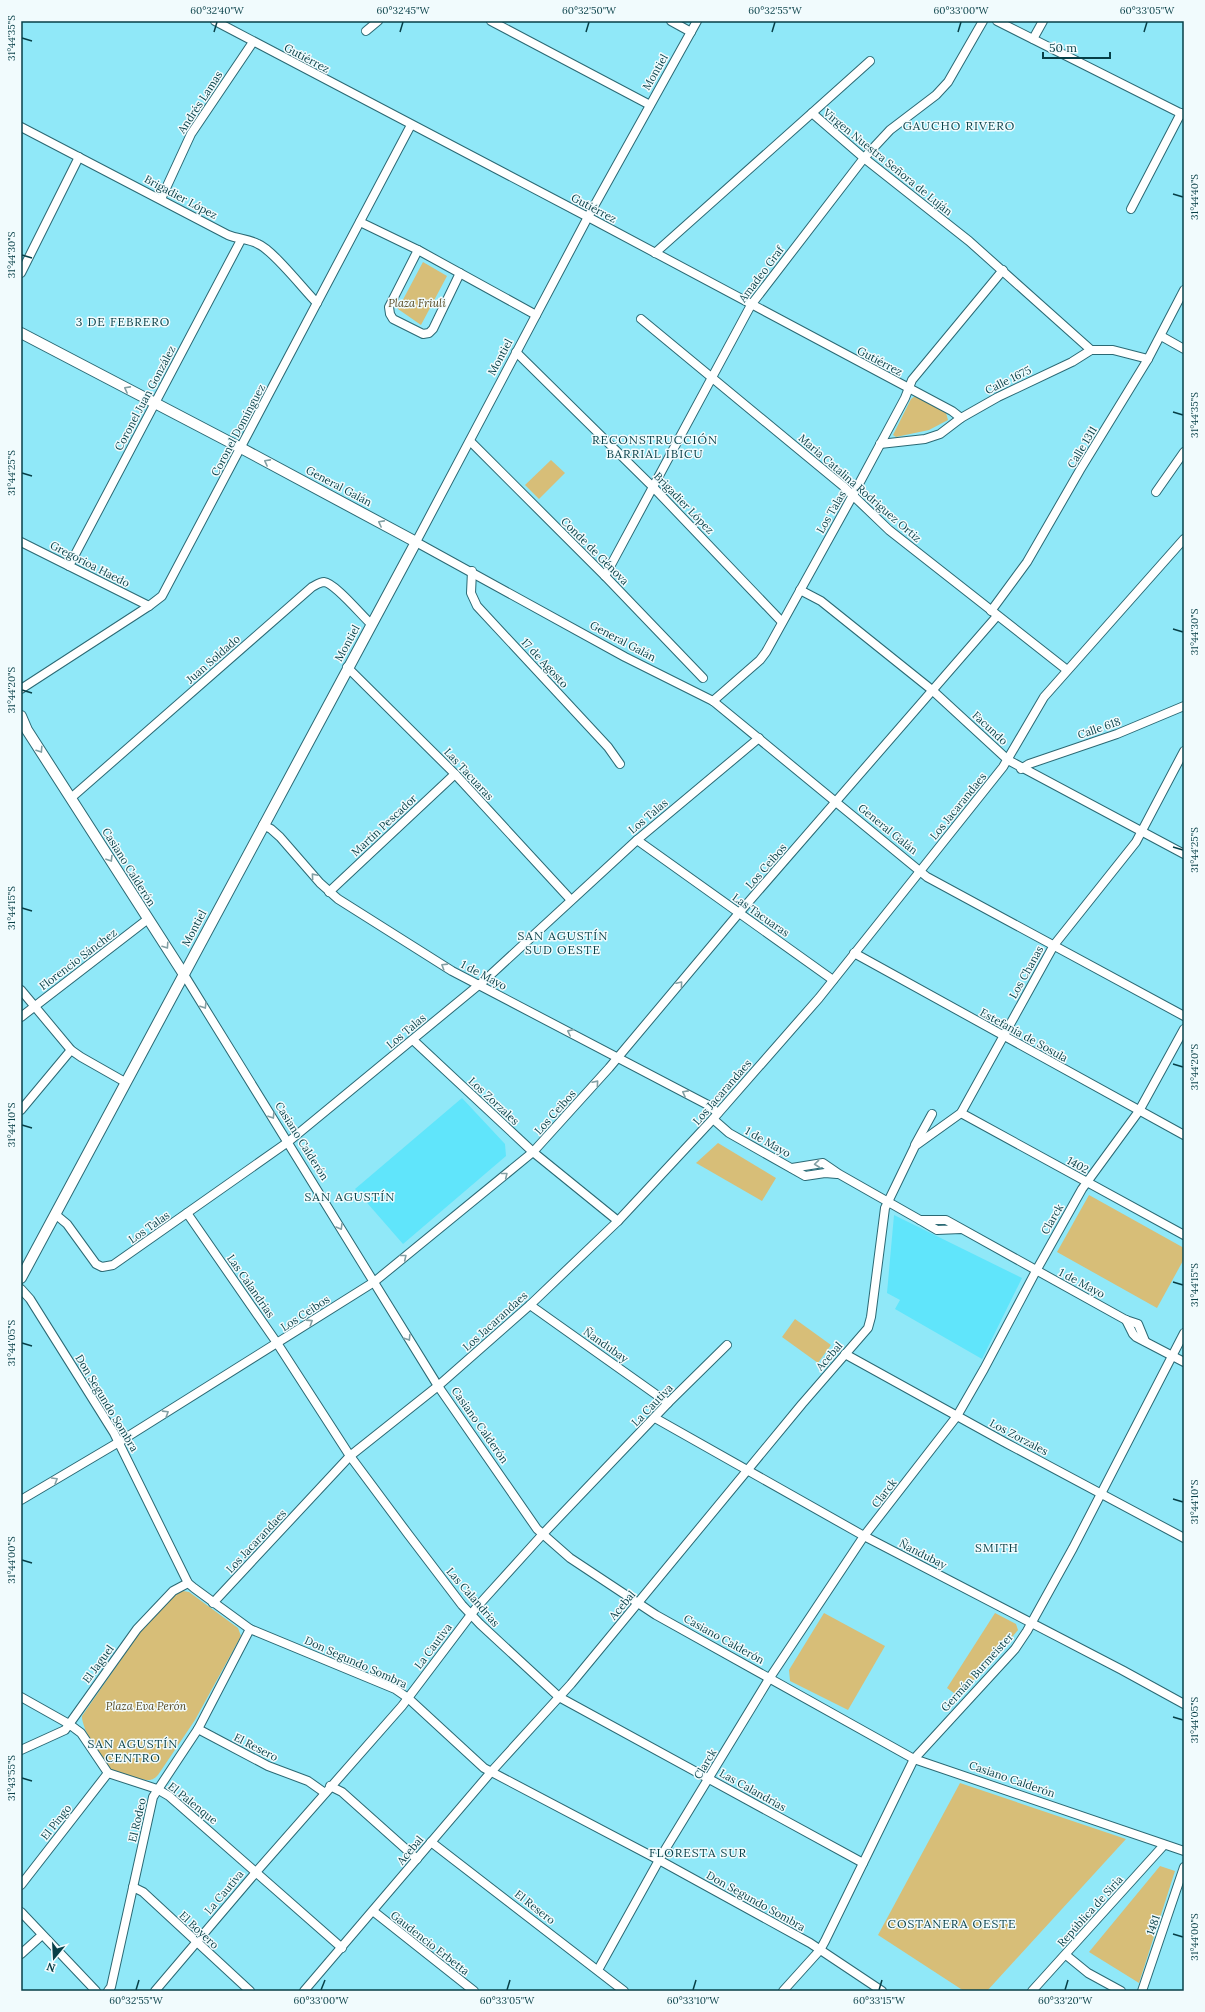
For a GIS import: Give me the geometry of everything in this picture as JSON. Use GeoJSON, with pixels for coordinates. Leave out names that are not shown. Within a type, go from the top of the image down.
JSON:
{"type":"FeatureCollection","features":[{"type":"Feature","properties":{"kind":"street","name":"Gutiérrez"},"geometry":{"type":"LineString","coordinates":[[215,21],[588,217],[908,388],[961,418]]}},
{"type":"Feature","properties":{"kind":"street"},"geometry":{"type":"LineString","coordinates":[[366,32],[378,21]]}},
{"type":"Feature","properties":{"kind":"street"},"geometry":{"type":"LineString","coordinates":[[491,21],[650,105]]}},
{"type":"Feature","properties":{"kind":"street"},"geometry":{"type":"LineString","coordinates":[[670,21],[691,32]]}},
{"type":"Feature","properties":{"kind":"street","name":"Montiel"},"geometry":{"type":"LineString","coordinates":[[21,1278],[347,667],[470,441],[588,217],[697,21]]}},
{"type":"Feature","properties":{"kind":"street","name":"Amadeo Graf"},"geometry":{"type":"LineString","coordinates":[[605,576],[751,305],[864,158],[890,130],[936,95],[948,82],[983,21]]}},
{"type":"Feature","properties":{"kind":"street"},"geometry":{"type":"LineString","coordinates":[[997,21],[1182,114],[1131,209]]}},
{"type":"Feature","properties":{"kind":"street"},"geometry":{"type":"LineString","coordinates":[[1033,39],[1043,21]]}},
{"type":"Feature","properties":{"kind":"street","name":"Andrés Lamas"},"geometry":{"type":"LineString","coordinates":[[161,199],[194,128],[253,42]]}},
{"type":"Feature","properties":{"kind":"street"},"geometry":{"type":"LineString","coordinates":[[812,113],[870,61]]}},
{"type":"Feature","properties":{"kind":"street","name":"Virgen Nuestra Señora de Luján"},"geometry":{"type":"LineString","coordinates":[[655,253],[812,113],[864,158],[969,241],[1091,350]]}},
{"type":"Feature","properties":{"kind":"street","name":"Coronel Domínguez"},"geometry":{"type":"LineString","coordinates":[[21,689],[149,606],[162,596],[167,589],[411,125]]}},
{"type":"Feature","properties":{"kind":"street","name":"Brigadier López"},"geometry":{"type":"LineString","coordinates":[[21,127],[241,240],[258,244],[268,251],[317,303]]}},
{"type":"Feature","properties":{"kind":"street"},"geometry":{"type":"LineString","coordinates":[[21,272],[79,157]]}},
{"type":"Feature","properties":{"kind":"street"},"geometry":{"type":"LineString","coordinates":[[360,222],[418,250],[536,315]]}},
{"type":"Feature","properties":{"kind":"street","name":"Coronel Juan González"},"geometry":{"type":"LineString","coordinates":[[69,566],[241,240]]}},
{"type":"Feature","properties":{"kind":"street"},"geometry":{"type":"LineString","coordinates":[[418,250],[389,307],[390,314],[393,319],[422,334],[429,333],[433,329],[460,274]]}},
{"type":"Feature","properties":{"kind":"street","name":"Los Talas"},"geometry":{"type":"LineString","coordinates":[[713,701],[760,660],[854,495],[915,376],[1003,270]]}},
{"type":"Feature","properties":{"kind":"street","name":"Calle 1311"},"geometry":{"type":"LineString","coordinates":[[994,613],[1027,562],[1080,470],[1148,359],[1184,290]]}},
{"type":"Feature","properties":{"kind":"street","name":"Maria Catalina Rodriguez Ortiz"},"geometry":{"type":"LineString","coordinates":[[641,320],[854,495],[889,530],[1066,670]]}},
{"type":"Feature","properties":{"kind":"street","name":"General Galán"},"geometry":{"type":"LineString","coordinates":[[21,333],[472,571],[625,657],[713,701],[935,881],[1184,1016]]}},
{"type":"Feature","properties":{"kind":"street"},"geometry":{"type":"LineString","coordinates":[[1161,336],[1184,349]]}},
{"type":"Feature","properties":{"kind":"street"},"geometry":{"type":"LineString","coordinates":[[1091,350],[1113,350],[1148,359]]}},
{"type":"Feature","properties":{"kind":"street","name":"Calle 1675"},"geometry":{"type":"LineString","coordinates":[[880,444],[932,437],[940,434],[961,418],[998,396],[1072,362],[1091,350]]}},
{"type":"Feature","properties":{"kind":"street","name":"Brigadier López"},"geometry":{"type":"LineString","coordinates":[[516,352],[653,487],[782,622]]}},
{"type":"Feature","properties":{"kind":"street","name":"Conde de Génova"},"geometry":{"type":"LineString","coordinates":[[470,441],[605,576],[703,678]]}},
{"type":"Feature","properties":{"kind":"street"},"geometry":{"type":"LineString","coordinates":[[1156,492],[1184,452]]}},
{"type":"Feature","properties":{"kind":"street","name":"Los Jacarandaes"},"geometry":{"type":"LineString","coordinates":[[213,1603],[350,1456],[438,1386],[530,1305],[618,1220],[716,1116],[833,980],[1008,760],[1038,705],[1066,670],[1184,539]]}},
{"type":"Feature","properties":{"kind":"street","name":"Gregorioa Haedo"},"geometry":{"type":"LineString","coordinates":[[21,542],[149,606]]}},
{"type":"Feature","properties":{"kind":"street","name":"17 de Agosto"},"geometry":{"type":"LineString","coordinates":[[472,571],[471,593],[477,606],[608,747],[620,764]]}},
{"type":"Feature","properties":{"kind":"street","name":"Juan Soldado"},"geometry":{"type":"LineString","coordinates":[[71,798],[307,592],[320,583],[324,582],[333,587],[371,624]]}},
{"type":"Feature","properties":{"kind":"street","name":"Facundo"},"geometry":{"type":"LineString","coordinates":[[800,590],[821,601],[932,690],[1008,760],[1021,769],[1141,833],[1184,854]]}},
{"type":"Feature","properties":{"kind":"street","name":"Los Ceibos"},"geometry":{"type":"LineString","coordinates":[[21,1500],[119,1442],[374,1282],[533,1152],[618,1057],[739,913],[932,690],[994,613]]}},
{"type":"Feature","properties":{"kind":"street","name":"Las Tacuaras"},"geometry":{"type":"LineString","coordinates":[[347,667],[455,774],[571,900]]}},
{"type":"Feature","properties":{"kind":"street","name":"Calle 618"},"geometry":{"type":"LineString","coordinates":[[1021,769],[1029,764],[1117,734],[1184,706]]}},
{"type":"Feature","properties":{"kind":"street","name":"Casiano Calderón"},"geometry":{"type":"LineString","coordinates":[[21,716],[27,730],[183,973],[438,1386],[542,1535],[575,1562],[638,1603],[769,1679],[914,1759],[1184,1851]]}},
{"type":"Feature","properties":{"kind":"street","name":"Los Talas"},"geometry":{"type":"LineString","coordinates":[[55,1214],[67,1224],[91,1259],[102,1267],[113,1265],[288,1142],[478,985],[637,840],[759,738]]}},
{"type":"Feature","properties":{"kind":"street","name":"Los Chanas"},"geometry":{"type":"LineString","coordinates":[[887,1200],[915,1146],[961,1113],[1054,945],[1132,848],[1184,751]]}},
{"type":"Feature","properties":{"kind":"street","name":"Martín Pescador"},"geometry":{"type":"LineString","coordinates":[[329,892],[455,774]]}},
{"type":"Feature","properties":{"kind":"street","name":"1 de Mayo"},"geometry":{"type":"LineString","coordinates":[[263,825],[271,829],[280,837],[329,892],[478,985],[708,1105],[728,1132],[792,1168],[819,1162],[827,1165],[839,1174],[887,1200],[937,1230],[961,1229],[1126,1320],[1133,1334],[1172,1356]]}},
{"type":"Feature","properties":{"kind":"street","name":"Las Tacuaras"},"geometry":{"type":"LineString","coordinates":[[637,840],[833,980]]}},
{"type":"Feature","properties":{"kind":"street","name":"Florencio Sánchez"},"geometry":{"type":"LineString","coordinates":[[21,1017],[148,920]]}},
{"type":"Feature","properties":{"kind":"street","name":"Estefanía de Sosula"},"geometry":{"type":"LineString","coordinates":[[854,953],[1184,1135]]}},
{"type":"Feature","properties":{"kind":"street"},"geometry":{"type":"LineString","coordinates":[[21,990],[71,1050],[125,1082]]}},
{"type":"Feature","properties":{"kind":"street","name":"Clarck"},"geometry":{"type":"LineString","coordinates":[[598,1970],[659,1860],[769,1679],[864,1536],[957,1416],[984,1369],[1036,1271],[1087,1182],[1139,1111],[1184,1029]]}},
{"type":"Feature","properties":{"kind":"street","name":"Los Zorzales"},"geometry":{"type":"LineString","coordinates":[[413,1040],[533,1152],[618,1220]]}},
{"type":"Feature","properties":{"kind":"street"},"geometry":{"type":"LineString","coordinates":[[21,1110],[71,1050]]}},
{"type":"Feature","properties":{"kind":"street","name":"1402"},"geometry":{"type":"LineString","coordinates":[[961,1113],[1184,1235]]}},
{"type":"Feature","properties":{"kind":"street"},"geometry":{"type":"LineString","coordinates":[[915,1146],[932,1114]]}},
{"type":"Feature","properties":{"kind":"street"},"geometry":{"type":"LineString","coordinates":[[792,1168],[805,1176],[825,1173],[839,1174]]}},
{"type":"Feature","properties":{"kind":"street","name":"Acebal"},"geometry":{"type":"LineString","coordinates":[[304,1991],[491,1772],[558,1697],[865,1332],[870,1323],[887,1200]]}},
{"type":"Feature","properties":{"kind":"street","name":"Las Calandrias"},"geometry":{"type":"LineString","coordinates":[[187,1214],[277,1343],[350,1456],[470,1615],[558,1697],[863,1863]]}},
{"type":"Feature","properties":{"kind":"street","name":"Don Segundo Sombra"},"geometry":{"type":"LineString","coordinates":[[21,1290],[30,1299],[119,1442],[188,1583],[250,1629],[395,1689],[408,1698],[484,1768],[659,1860],[820,1950],[882,1991]]}},
{"type":"Feature","properties":{"kind":"street","name":"Ñandubay"},"geometry":{"type":"LineString","coordinates":[[530,1305],[668,1403]]}},
{"type":"Feature","properties":{"kind":"street","name":"Germán Burmeister"},"geometry":{"type":"LineString","coordinates":[[783,1991],[820,1950],[914,1759],[1015,1649],[1031,1624],[1184,1333]]}},
{"type":"Feature","properties":{"kind":"street","name":"La Cautiva"},"geometry":{"type":"LineString","coordinates":[[155,1991],[257,1871],[408,1698],[470,1615],[542,1535],[668,1403],[728,1345]]}},
{"type":"Feature","properties":{"kind":"street","name":"Los Zorzales"},"geometry":{"type":"LineString","coordinates":[[845,1354],[1184,1538]]}},
{"type":"Feature","properties":{"kind":"street"},"geometry":{"type":"LineString","coordinates":[[1172,1356],[1184,1362]]}},
{"type":"Feature","properties":{"kind":"street","name":"Ñandubay"},"geometry":{"type":"LineString","coordinates":[[655,1418],[864,1536],[1184,1704]]}},
{"type":"Feature","properties":{"kind":"street","name":"El Jaguel"},"geometry":{"type":"LineString","coordinates":[[21,1750],[65,1730],[137,1629],[174,1591],[188,1583]]}},
{"type":"Feature","properties":{"kind":"street","name":"El Rodeo"},"geometry":{"type":"LineString","coordinates":[[108,1991],[111,1987],[153,1797],[198,1729],[250,1629]]}},
{"type":"Feature","properties":{"kind":"street"},"geometry":{"type":"LineString","coordinates":[[21,1697],[70,1724],[84,1736],[108,1773]]}},
{"type":"Feature","properties":{"kind":"street","name":"El Resero"},"geometry":{"type":"LineString","coordinates":[[198,1729],[268,1766],[328,1789],[342,1792],[417,1859]]}},
{"type":"Feature","properties":{"kind":"street","name":"El Palenque"},"geometry":{"type":"LineString","coordinates":[[108,1773],[157,1789],[169,1796],[257,1871],[342,1948]]}},
{"type":"Feature","properties":{"kind":"street","name":"El Pingo"},"geometry":{"type":"LineString","coordinates":[[21,1884],[108,1773]]}},
{"type":"Feature","properties":{"kind":"street","name":"El Resero"},"geometry":{"type":"LineString","coordinates":[[431,1842],[624,1991]]}},
{"type":"Feature","properties":{"kind":"street","name":"República de Siria"},"geometry":{"type":"LineString","coordinates":[[1032,1991],[1164,1845]]}},
{"type":"Feature","properties":{"kind":"street","name":"1481"},"geometry":{"type":"LineString","coordinates":[[1142,1991],[1184,1866]]}},
{"type":"Feature","properties":{"kind":"street","name":"El Boyero"},"geometry":{"type":"LineString","coordinates":[[133,1886],[143,1892],[250,1991]]}},
{"type":"Feature","properties":{"kind":"street","name":"Gaudencio Erbetta"},"geometry":{"type":"LineString","coordinates":[[373,1911],[474,1991]]}},
{"type":"Feature","properties":{"kind":"street"},"geometry":{"type":"LineString","coordinates":[[21,1912],[96,1991]]}},
{"type":"Feature","properties":{"kind":"street"},"geometry":{"type":"LineString","coordinates":[[21,1954],[42,1935]]}},
{"type":"Feature","properties":{"kind":"street"},"geometry":{"type":"LineString","coordinates":[[1066,1955],[1088,1973],[1121,1991]]}},
{"type":"Feature","properties":{"kind":"shaded area"},"geometry":{"type":"Polygon","coordinates":[[[462,1098],[505,1144],[506,1156],[403,1244],[355,1189],[462,1098]]]}},
{"type":"Feature","properties":{"kind":"shaded area"},"geometry":{"type":"Polygon","coordinates":[[[894,1215],[1022,1278],[982,1359],[895,1309],[900,1300],[887,1293],[894,1215]]]}},
{"type":"Feature","properties":{"kind":"green space","name":"Plaza Friuli"},"geometry":{"type":"Polygon","coordinates":[[[423,262],[447,276],[421,325],[398,309],[423,262]]]}},
{"type":"Feature","properties":{"kind":"green space"},"geometry":{"type":"Polygon","coordinates":[[[915,396],[946,413],[948,420],[929,430],[896,437],[893,435],[911,399],[915,396]]]}},
{"type":"Feature","properties":{"kind":"green space"},"geometry":{"type":"Polygon","coordinates":[[[551,460],[565,473],[539,499],[525,485],[551,460]]]}},
{"type":"Feature","properties":{"kind":"green space"},"geometry":{"type":"Polygon","coordinates":[[[718,1143],[776,1178],[762,1201],[696,1163],[718,1143]]]}},
{"type":"Feature","properties":{"kind":"green space"},"geometry":{"type":"Polygon","coordinates":[[[1089,1195],[1184,1248],[1184,1259],[1157,1308],[1057,1252],[1089,1195]]]}},
{"type":"Feature","properties":{"kind":"green space"},"geometry":{"type":"Polygon","coordinates":[[[795,1319],[831,1345],[818,1363],[782,1337],[795,1319]]]}},
{"type":"Feature","properties":{"kind":"green space","name":"Plaza Eva Perón"},"geometry":{"type":"Polygon","coordinates":[[[177,1592],[189,1592],[238,1628],[241,1636],[195,1720],[158,1775],[150,1780],[118,1773],[107,1765],[92,1744],[85,1728],[82,1716],[140,1632],[177,1592]]]}},
{"type":"Feature","properties":{"kind":"green space"},"geometry":{"type":"Polygon","coordinates":[[[824,1613],[885,1646],[848,1710],[790,1681],[789,1670],[824,1613]]]}},
{"type":"Feature","properties":{"kind":"green space"},"geometry":{"type":"Polygon","coordinates":[[[995,1613],[1016,1624],[1018,1630],[987,1667],[958,1696],[947,1688],[995,1613]]]}},
{"type":"Feature","properties":{"kind":"green space"},"geometry":{"type":"Polygon","coordinates":[[[960,1783],[1126,1839],[987,1991],[964,1991],[878,1935],[960,1783]]]}},
{"type":"Feature","properties":{"kind":"green space"},"geometry":{"type":"Polygon","coordinates":[[[1160,1866],[1175,1871],[1139,1983],[1089,1952],[1160,1866]]]}},
{"type":"Feature","properties":{"kind":"district","name":"GAUCHO RIVERO"},"geometry":{"type":"Point","coordinates":[959,126]}},
{"type":"Feature","properties":{"kind":"district","name":"3 DE FEBRERO"},"geometry":{"type":"Point","coordinates":[123,322]}},
{"type":"Feature","properties":{"kind":"district","name":"RECONSTRUCCIÓN BARRIAL IBICU"},"geometry":{"type":"Point","coordinates":[655,447]}},
{"type":"Feature","properties":{"kind":"district","name":"SAN AGUSTÍN SUD OESTE"},"geometry":{"type":"Point","coordinates":[563,943]}},
{"type":"Feature","properties":{"kind":"district","name":"SAN AGUSTÍN"},"geometry":{"type":"Point","coordinates":[350,1197]}},
{"type":"Feature","properties":{"kind":"district","name":"SMITH"},"geometry":{"type":"Point","coordinates":[997,1548]}},
{"type":"Feature","properties":{"kind":"district","name":"SAN AGUSTÍN CENTRO"},"geometry":{"type":"Point","coordinates":[133,1751]}},
{"type":"Feature","properties":{"kind":"district","name":"FLORESTA SUR"},"geometry":{"type":"Point","coordinates":[698,1853]}},
{"type":"Feature","properties":{"kind":"district","name":"COSTANERA OESTE"},"geometry":{"type":"Point","coordinates":[952,1924]}}]}
